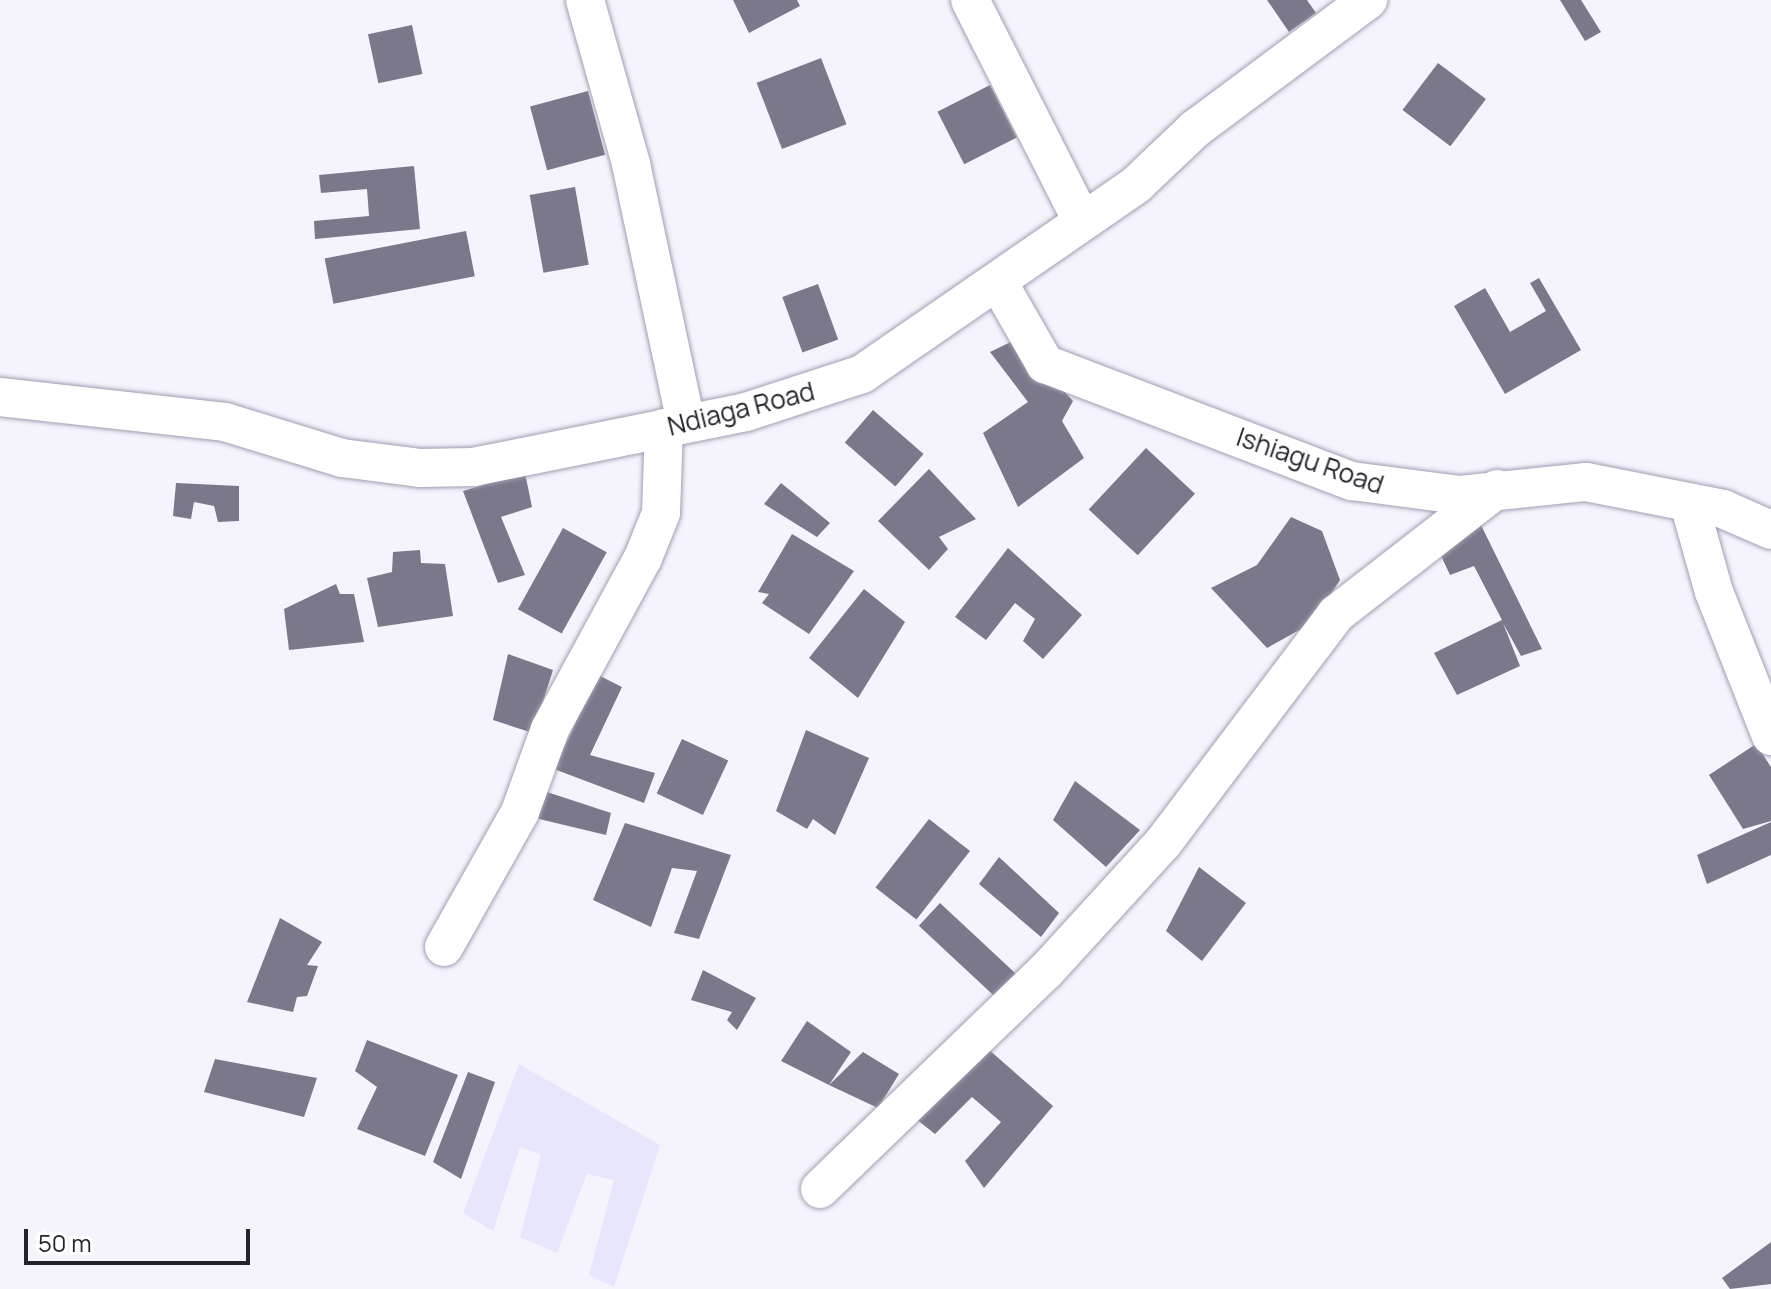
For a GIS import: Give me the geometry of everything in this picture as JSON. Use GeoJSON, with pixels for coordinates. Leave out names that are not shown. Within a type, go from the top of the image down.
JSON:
{"type":"FeatureCollection","features":[{"type":"Feature","properties":{"kind":"street"},"geometry":{"type":"LineString","coordinates":[[444,947],[515,821],[550,729],[643,558],[661,513],[675,426],[631,164],[585,0]]}},
{"type":"Feature","properties":{"kind":"street"},"geometry":{"type":"LineString","coordinates":[[970,0],[1082,221]]}},
{"type":"Feature","properties":{"kind":"street","name":"Ndiaga Road"},"geometry":{"type":"LineString","coordinates":[[0,397],[225,422],[342,458],[421,468],[473,467],[746,412],[862,374],[1082,221],[1368,0]]}},
{"type":"Feature","properties":{"kind":"street","name":"Ishiagu Road"},"geometry":{"type":"LineString","coordinates":[[998,282],[1045,364],[1130,400],[1352,481],[1436,494],[1560,480],[1749,516],[1771,530]]}},
{"type":"Feature","properties":{"kind":"street"},"geometry":{"type":"LineString","coordinates":[[820,1189],[1046,971],[1163,843],[1336,614],[1497,489]]}},
{"type":"Feature","properties":{"kind":"street"},"geometry":{"type":"LineString","coordinates":[[1689,503],[1714,592],[1771,736]]}},
{"type":"Feature","properties":{"kind":"shaded area"},"geometry":{"type":"Polygon","coordinates":[[[519,1064],[660,1145],[614,1287],[589,1275],[614,1180],[587,1174],[557,1253],[520,1237],[541,1155],[520,1147],[493,1231],[463,1213],[519,1064]]]}},
{"type":"Feature","properties":{"kind":"building"},"geometry":{"type":"Polygon","coordinates":[[[733,0],[797,0],[800,6],[749,33],[733,0]]]}},
{"type":"Feature","properties":{"kind":"building"},"geometry":{"type":"Polygon","coordinates":[[[1267,0],[1307,0],[1316,13],[1289,32],[1267,0]]]}},
{"type":"Feature","properties":{"kind":"building"},"geometry":{"type":"Polygon","coordinates":[[[1560,0],[1581,0],[1601,32],[1585,41],[1560,0]]]}},
{"type":"Feature","properties":{"kind":"building"},"geometry":{"type":"Polygon","coordinates":[[[412,25],[422,74],[378,83],[368,34],[412,25]]]}},
{"type":"Feature","properties":{"kind":"building"},"geometry":{"type":"Polygon","coordinates":[[[821,58],[846,124],[782,149],[757,83],[821,58]]]}},
{"type":"Feature","properties":{"kind":"building"},"geometry":{"type":"Polygon","coordinates":[[[1438,63],[1486,99],[1450,146],[1402,110],[1438,63]]]}},
{"type":"Feature","properties":{"kind":"building"},"geometry":{"type":"Polygon","coordinates":[[[990,85],[1017,138],[964,164],[937,112],[990,85]]]}},
{"type":"Feature","properties":{"kind":"building"},"geometry":{"type":"Polygon","coordinates":[[[588,91],[605,155],[547,170],[530,107],[588,91]]]}},
{"type":"Feature","properties":{"kind":"building"},"geometry":{"type":"Polygon","coordinates":[[[414,166],[420,229],[315,239],[314,221],[369,216],[367,189],[321,193],[319,175],[414,166]]]}},
{"type":"Feature","properties":{"kind":"building"},"geometry":{"type":"Polygon","coordinates":[[[575,187],[589,265],[543,273],[530,195],[575,187]]]}},
{"type":"Feature","properties":{"kind":"building"},"geometry":{"type":"Polygon","coordinates":[[[466,231],[475,276],[333,304],[325,258],[466,231]]]}},
{"type":"Feature","properties":{"kind":"building"},"geometry":{"type":"Polygon","coordinates":[[[1539,278],[1581,350],[1505,394],[1454,306],[1485,288],[1510,332],[1546,311],[1530,283],[1539,278]]]}},
{"type":"Feature","properties":{"kind":"building"},"geometry":{"type":"Polygon","coordinates":[[[818,284],[838,339],[802,352],[782,297],[818,284]]]}},
{"type":"Feature","properties":{"kind":"building"},"geometry":{"type":"Polygon","coordinates":[[[1017,339],[1073,401],[1062,421],[1084,458],[1018,507],[983,433],[1028,402],[990,352],[1017,339]]]}},
{"type":"Feature","properties":{"kind":"building"},"geometry":{"type":"Polygon","coordinates":[[[873,410],[924,454],[895,486],[845,442],[873,410]]]}},
{"type":"Feature","properties":{"kind":"building"},"geometry":{"type":"Polygon","coordinates":[[[1146,448],[1195,494],[1138,555],[1089,509],[1146,448]]]}},
{"type":"Feature","properties":{"kind":"building"},"geometry":{"type":"Polygon","coordinates":[[[929,469],[976,519],[939,537],[948,549],[929,570],[878,521],[929,469]]]}},
{"type":"Feature","properties":{"kind":"building"},"geometry":{"type":"Polygon","coordinates":[[[525,473],[532,507],[501,517],[525,575],[498,583],[463,491],[525,473]]]}},
{"type":"Feature","properties":{"kind":"building"},"geometry":{"type":"Polygon","coordinates":[[[176,483],[239,486],[239,521],[218,522],[214,506],[194,502],[191,519],[173,516],[176,483]]]}},
{"type":"Feature","properties":{"kind":"building"},"geometry":{"type":"Polygon","coordinates":[[[781,483],[830,523],[817,537],[764,504],[781,483]]]}},
{"type":"Feature","properties":{"kind":"building"},"geometry":{"type":"Polygon","coordinates":[[[1291,517],[1322,531],[1340,580],[1312,623],[1267,648],[1211,588],[1257,565],[1291,517]]]}},
{"type":"Feature","properties":{"kind":"building"},"geometry":{"type":"Polygon","coordinates":[[[1481,525],[1542,649],[1521,656],[1503,623],[1520,666],[1457,695],[1434,653],[1502,620],[1474,566],[1450,575],[1436,545],[1481,525]]]}},
{"type":"Feature","properties":{"kind":"building"},"geometry":{"type":"Polygon","coordinates":[[[563,528],[607,552],[562,634],[518,609],[563,528]]]}},
{"type":"Feature","properties":{"kind":"building"},"geometry":{"type":"Polygon","coordinates":[[[792,534],[854,571],[809,634],[762,603],[769,594],[758,592],[792,534]]]}},
{"type":"Feature","properties":{"kind":"building"},"geometry":{"type":"Polygon","coordinates":[[[1008,548],[1082,615],[1043,659],[1023,641],[1035,619],[1015,603],[986,640],[955,617],[1008,548]]]}},
{"type":"Feature","properties":{"kind":"building"},"geometry":{"type":"Polygon","coordinates":[[[420,550],[421,563],[445,564],[453,616],[378,627],[367,578],[392,572],[393,552],[420,550]]]}},
{"type":"Feature","properties":{"kind":"building"},"geometry":{"type":"Polygon","coordinates":[[[336,584],[340,594],[354,594],[364,642],[289,650],[284,609],[336,584]]]}},
{"type":"Feature","properties":{"kind":"building"},"geometry":{"type":"Polygon","coordinates":[[[864,589],[905,622],[858,698],[809,658],[864,589]]]}},
{"type":"Feature","properties":{"kind":"building"},"geometry":{"type":"Polygon","coordinates":[[[508,654],[553,670],[533,733],[493,720],[508,654]]]}},
{"type":"Feature","properties":{"kind":"building"},"geometry":{"type":"Polygon","coordinates":[[[598,675],[622,687],[590,755],[655,773],[644,803],[554,769],[598,675]]]}},
{"type":"Feature","properties":{"kind":"building"},"geometry":{"type":"Polygon","coordinates":[[[806,730],[869,758],[835,835],[813,819],[807,829],[776,811],[806,730]]]}},
{"type":"Feature","properties":{"kind":"building"},"geometry":{"type":"Polygon","coordinates":[[[682,739],[728,761],[703,815],[657,793],[682,739]]]}},
{"type":"Feature","properties":{"kind":"building"},"geometry":{"type":"Polygon","coordinates":[[[1756,744],[1771,767],[1771,821],[1743,829],[1709,775],[1756,744]]]}},
{"type":"Feature","properties":{"kind":"building"},"geometry":{"type":"Polygon","coordinates":[[[1075,781],[1140,830],[1106,867],[1053,820],[1075,781]]]}},
{"type":"Feature","properties":{"kind":"building"},"geometry":{"type":"Polygon","coordinates":[[[544,791],[611,813],[606,835],[535,818],[544,791]]]}},
{"type":"Feature","properties":{"kind":"building"},"geometry":{"type":"Polygon","coordinates":[[[929,819],[970,851],[916,920],[875,888],[929,819]]]}},
{"type":"Feature","properties":{"kind":"building"},"geometry":{"type":"Polygon","coordinates":[[[1771,822],[1771,855],[1707,884],[1697,855],[1771,822]]]}},
{"type":"Feature","properties":{"kind":"building"},"geometry":{"type":"Polygon","coordinates":[[[625,823],[731,855],[699,939],[674,933],[697,871],[672,868],[651,927],[593,900],[625,823]]]}},
{"type":"Feature","properties":{"kind":"building"},"geometry":{"type":"Polygon","coordinates":[[[999,857],[1059,913],[1041,937],[979,884],[999,857]]]}},
{"type":"Feature","properties":{"kind":"building"},"geometry":{"type":"Polygon","coordinates":[[[1199,867],[1246,903],[1202,961],[1166,931],[1199,867]]]}},
{"type":"Feature","properties":{"kind":"building"},"geometry":{"type":"Polygon","coordinates":[[[940,903],[1018,975],[996,998],[919,926],[940,903]]]}},
{"type":"Feature","properties":{"kind":"building"},"geometry":{"type":"Polygon","coordinates":[[[280,918],[322,942],[307,965],[318,966],[307,996],[297,997],[293,1012],[247,1002],[280,918]]]}},
{"type":"Feature","properties":{"kind":"building"},"geometry":{"type":"Polygon","coordinates":[[[703,970],[756,998],[737,1030],[727,1020],[732,1012],[691,1000],[703,970]]]}},
{"type":"Feature","properties":{"kind":"building"},"geometry":{"type":"Polygon","coordinates":[[[807,1021],[851,1052],[829,1085],[781,1061],[807,1021]]]}},
{"type":"Feature","properties":{"kind":"building"},"geometry":{"type":"Polygon","coordinates":[[[367,1040],[458,1075],[425,1156],[357,1129],[377,1087],[355,1071],[367,1040]]]}},
{"type":"Feature","properties":{"kind":"building"},"geometry":{"type":"Polygon","coordinates":[[[987,1048],[1053,1106],[984,1188],[965,1161],[1001,1122],[972,1097],[935,1134],[916,1119],[987,1048]]]}},
{"type":"Feature","properties":{"kind":"building"},"geometry":{"type":"Polygon","coordinates":[[[863,1052],[899,1074],[878,1108],[829,1085],[863,1052]]]}},
{"type":"Feature","properties":{"kind":"building"},"geometry":{"type":"Polygon","coordinates":[[[215,1059],[317,1078],[304,1117],[204,1092],[215,1059]]]}},
{"type":"Feature","properties":{"kind":"building"},"geometry":{"type":"Polygon","coordinates":[[[468,1072],[495,1082],[461,1179],[433,1162],[468,1072]]]}},
{"type":"Feature","properties":{"kind":"building"},"geometry":{"type":"Polygon","coordinates":[[[1771,1242],[1771,1284],[1730,1289],[1722,1278],[1771,1242]]]}}]}
